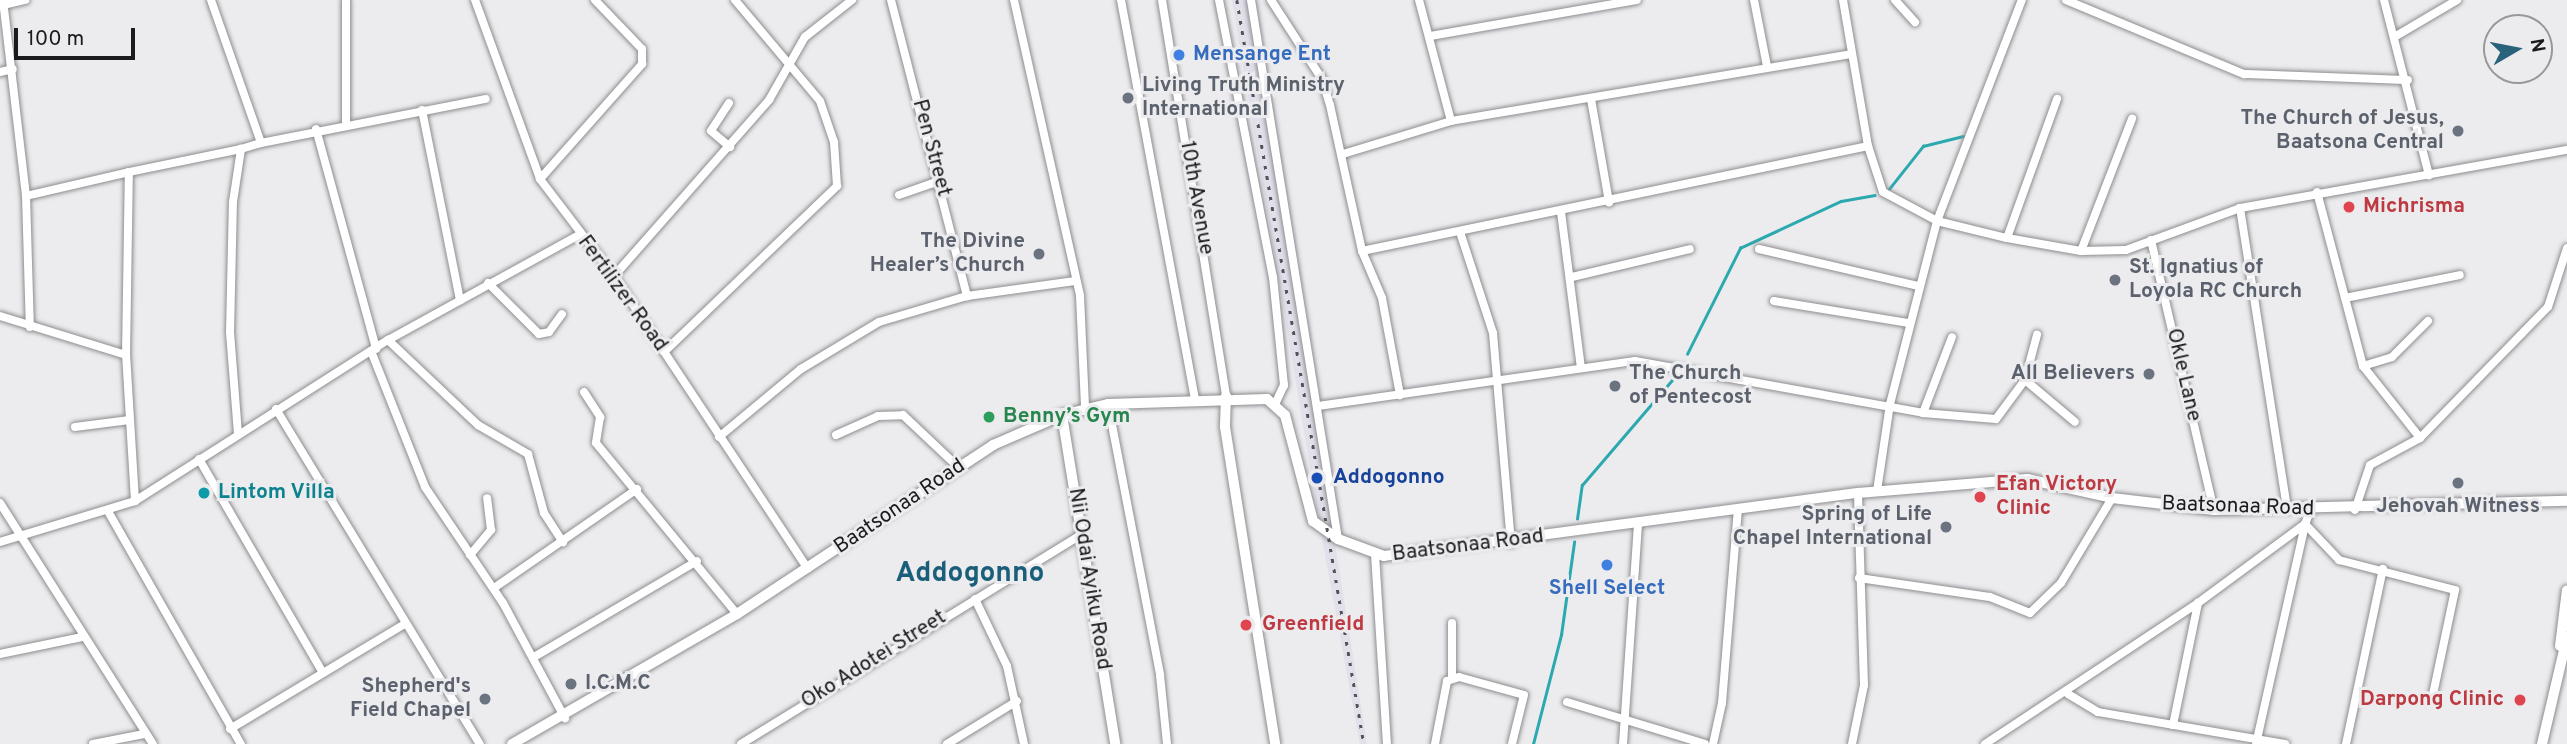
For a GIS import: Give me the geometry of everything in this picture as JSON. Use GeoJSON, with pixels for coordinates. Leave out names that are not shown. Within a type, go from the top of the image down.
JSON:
{"type":"FeatureCollection","features":[{"type":"Feature","properties":{"kind":"street"},"geometry":{"type":"LineString","coordinates":[[25,0],[3,2],[26,196],[30,327]]}},
{"type":"Feature","properties":{"kind":"street"},"geometry":{"type":"LineString","coordinates":[[211,0],[261,143]]}},
{"type":"Feature","properties":{"kind":"street"},"geometry":{"type":"LineString","coordinates":[[346,0],[346,124]]}},
{"type":"Feature","properties":{"kind":"street","name":"Fertilizer Road"},"geometry":{"type":"LineString","coordinates":[[475,0],[540,178],[579,235],[614,276],[808,569]]}},
{"type":"Feature","properties":{"kind":"street"},"geometry":{"type":"LineString","coordinates":[[540,178],[642,64],[642,49],[595,0]]}},
{"type":"Feature","properties":{"kind":"street"},"geometry":{"type":"LineString","coordinates":[[664,352],[837,186],[834,142],[820,101],[735,0]]}},
{"type":"Feature","properties":{"kind":"street"},"geometry":{"type":"LineString","coordinates":[[614,276],[730,147],[790,64],[805,37],[852,0]]}},
{"type":"Feature","properties":{"kind":"street","name":"Pen Street"},"geometry":{"type":"LineString","coordinates":[[891,0],[967,296]]}},
{"type":"Feature","properties":{"kind":"street"},"geometry":{"type":"LineString","coordinates":[[1014,0],[1075,281],[1085,408]]}},
{"type":"Feature","properties":{"kind":"street"},"geometry":{"type":"LineString","coordinates":[[1121,0],[1195,398]]}},
{"type":"Feature","properties":{"kind":"street","name":"10th Avenue"},"geometry":{"type":"LineString","coordinates":[[1162,0],[1226,396]]}},
{"type":"Feature","properties":{"kind":"street"},"geometry":{"type":"LineString","coordinates":[[1219,0],[1273,277],[1284,385],[1275,404]]}},
{"type":"Feature","properties":{"kind":"street"},"geometry":{"type":"LineString","coordinates":[[1251,0],[1318,405],[1320,452],[1338,540]]}},
{"type":"Feature","properties":{"kind":"street"},"geometry":{"type":"LineString","coordinates":[[1271,0],[1322,79],[1343,154],[1363,251],[1382,298],[1400,396]]}},
{"type":"Feature","properties":{"kind":"street"},"geometry":{"type":"LineString","coordinates":[[1419,0],[1451,121]]}},
{"type":"Feature","properties":{"kind":"street"},"geometry":{"type":"LineString","coordinates":[[1430,36],[1637,0]]}},
{"type":"Feature","properties":{"kind":"street"},"geometry":{"type":"LineString","coordinates":[[1754,0],[1767,66]]}},
{"type":"Feature","properties":{"kind":"street"},"geometry":{"type":"LineString","coordinates":[[1843,0],[1868,146],[1883,192],[1937,221],[2007,237],[2081,251],[2126,250],[2240,208],[2316,192],[2567,150]]}},
{"type":"Feature","properties":{"kind":"street"},"geometry":{"type":"LineString","coordinates":[[1895,0],[1915,22]]}},
{"type":"Feature","properties":{"kind":"street"},"geometry":{"type":"LineString","coordinates":[[2066,0],[2244,74],[2409,80]]}},
{"type":"Feature","properties":{"kind":"street"},"geometry":{"type":"LineString","coordinates":[[2384,0],[2409,80],[2428,175]]}},
{"type":"Feature","properties":{"kind":"street"},"geometry":{"type":"LineString","coordinates":[[2396,36],[2457,0]]}},
{"type":"Feature","properties":{"kind":"street"},"geometry":{"type":"LineString","coordinates":[[1877,491],[1890,404],[1918,286],[1937,221],[2020,1]]}},
{"type":"Feature","properties":{"kind":"street"},"geometry":{"type":"LineString","coordinates":[[1343,154],[1451,121],[1851,54]]}},
{"type":"Feature","properties":{"kind":"street"},"geometry":{"type":"LineString","coordinates":[[0,72],[12,69]]}},
{"type":"Feature","properties":{"kind":"street"},"geometry":{"type":"LineString","coordinates":[[26,196],[241,149],[316,129],[486,99]]}},
{"type":"Feature","properties":{"kind":"street"},"geometry":{"type":"LineString","coordinates":[[1591,99],[1609,202]]}},
{"type":"Feature","properties":{"kind":"street"},"geometry":{"type":"LineString","coordinates":[[2007,237],[2057,99]]}},
{"type":"Feature","properties":{"kind":"street"},"geometry":{"type":"LineString","coordinates":[[729,103],[712,131],[730,147]]}},
{"type":"Feature","properties":{"kind":"street"},"geometry":{"type":"LineString","coordinates":[[422,110],[460,300]]}},
{"type":"Feature","properties":{"kind":"street"},"geometry":{"type":"LineString","coordinates":[[2081,251],[2132,119]]}},
{"type":"Feature","properties":{"kind":"street"},"geometry":{"type":"LineString","coordinates":[[316,129],[373,350],[402,440],[470,555],[494,587],[565,718]]}},
{"type":"Feature","properties":{"kind":"street"},"geometry":{"type":"LineString","coordinates":[[1363,251],[1609,202],[1868,146]]}},
{"type":"Feature","properties":{"kind":"street"},"geometry":{"type":"LineString","coordinates":[[238,434],[230,281],[241,149]]}},
{"type":"Feature","properties":{"kind":"street"},"geometry":{"type":"LineString","coordinates":[[129,172],[126,355],[135,500]]}},
{"type":"Feature","properties":{"kind":"street"},"geometry":{"type":"LineString","coordinates":[[899,195],[939,181]]}},
{"type":"Feature","properties":{"kind":"street"},"geometry":{"type":"LineString","coordinates":[[2316,192],[2363,366],[2420,438]]}},
{"type":"Feature","properties":{"kind":"street"},"geometry":{"type":"LineString","coordinates":[[2240,208],[2287,509]]}},
{"type":"Feature","properties":{"kind":"street"},"geometry":{"type":"LineString","coordinates":[[1560,212],[1572,277],[1581,368]]}},
{"type":"Feature","properties":{"kind":"street"},"geometry":{"type":"LineString","coordinates":[[1460,232],[1493,334],[1495,382],[1511,543]]}},
{"type":"Feature","properties":{"kind":"street"},"geometry":{"type":"LineString","coordinates":[[0,542],[109,513],[135,500],[388,340],[579,235]]}},
{"type":"Feature","properties":{"kind":"street","name":"Okle Lane"},"geometry":{"type":"LineString","coordinates":[[2151,240],[2214,510]]}},
{"type":"Feature","properties":{"kind":"street"},"geometry":{"type":"LineString","coordinates":[[2355,510],[2370,465],[2420,438],[2548,307],[2567,248]]}},
{"type":"Feature","properties":{"kind":"street"},"geometry":{"type":"LineString","coordinates":[[1759,249],[1918,286]]}},
{"type":"Feature","properties":{"kind":"street"},"geometry":{"type":"LineString","coordinates":[[1572,277],[1690,250]]}},
{"type":"Feature","properties":{"kind":"street"},"geometry":{"type":"LineString","coordinates":[[2345,298],[2460,275]]}},
{"type":"Feature","properties":{"kind":"street"},"geometry":{"type":"LineString","coordinates":[[719,436],[800,369],[879,322],[967,296],[1075,281]]}},
{"type":"Feature","properties":{"kind":"street"},"geometry":{"type":"LineString","coordinates":[[488,283],[539,334],[549,332],[562,314]]}},
{"type":"Feature","properties":{"kind":"street"},"geometry":{"type":"LineString","coordinates":[[1774,300],[1909,323]]}},
{"type":"Feature","properties":{"kind":"street"},"geometry":{"type":"LineString","coordinates":[[0,316],[126,355]]}},
{"type":"Feature","properties":{"kind":"street"},"geometry":{"type":"LineString","coordinates":[[2363,366],[2392,357],[2428,321]]}},
{"type":"Feature","properties":{"kind":"street"},"geometry":{"type":"LineString","coordinates":[[1318,405],[1400,396],[1581,368],[1674,364],[1890,404],[1923,413],[1996,419],[2025,380],[2037,335]]}},
{"type":"Feature","properties":{"kind":"street"},"geometry":{"type":"LineString","coordinates":[[1923,413],[1952,337]]}},
{"type":"Feature","properties":{"kind":"street"},"geometry":{"type":"LineString","coordinates":[[388,340],[478,425],[528,454],[544,513],[563,542]]}},
{"type":"Feature","properties":{"kind":"street"},"geometry":{"type":"LineString","coordinates":[[2025,380],[2075,422]]}},
{"type":"Feature","properties":{"kind":"street"},"geometry":{"type":"LineString","coordinates":[[584,392],[600,416],[596,443],[697,561],[737,614]]}},
{"type":"Feature","properties":{"kind":"street"},"geometry":{"type":"LineString","coordinates":[[1226,396],[1225,427],[1275,744]]}},
{"type":"Feature","properties":{"kind":"street","name":"Baatsonaa Road"},"geometry":{"type":"LineString","coordinates":[[512,744],[565,718],[737,614],[958,467],[1062,415],[1108,404],[1226,396],[1275,404],[1285,415],[1313,521],[1338,540],[1375,554],[1511,543],[1858,493],[2027,479],[2112,498],[2214,510],[2355,510],[2567,500]]}},
{"type":"Feature","properties":{"kind":"street"},"geometry":{"type":"LineString","coordinates":[[1108,404],[1160,675],[1167,744]]}},
{"type":"Feature","properties":{"kind":"street"},"geometry":{"type":"LineString","coordinates":[[276,409],[480,744]]}},
{"type":"Feature","properties":{"kind":"street"},"geometry":{"type":"LineString","coordinates":[[836,435],[878,416],[903,415],[958,467]]}},
{"type":"Feature","properties":{"kind":"street","name":"Nii Odai Ayiku Road"},"geometry":{"type":"LineString","coordinates":[[1062,415],[1115,744]]}},
{"type":"Feature","properties":{"kind":"street"},"geometry":{"type":"LineString","coordinates":[[75,427],[130,420]]}},
{"type":"Feature","properties":{"kind":"street"},"geometry":{"type":"LineString","coordinates":[[199,459],[323,673]]}},
{"type":"Feature","properties":{"kind":"street"},"geometry":{"type":"LineString","coordinates":[[494,587],[637,489]]}},
{"type":"Feature","properties":{"kind":"street"},"geometry":{"type":"LineString","coordinates":[[1852,744],[1864,685],[1858,493]]}},
{"type":"Feature","properties":{"kind":"street"},"geometry":{"type":"LineString","coordinates":[[470,555],[491,530],[487,498]]}},
{"type":"Feature","properties":{"kind":"street"},"geometry":{"type":"LineString","coordinates":[[1859,579],[1990,597],[2030,613],[2061,583],[2112,498]]}},
{"type":"Feature","properties":{"kind":"street"},"geometry":{"type":"LineString","coordinates":[[0,503],[82,637],[153,744]]}},
{"type":"Feature","properties":{"kind":"street"},"geometry":{"type":"LineString","coordinates":[[1713,744],[1722,702],[1738,509]]}},
{"type":"Feature","properties":{"kind":"street"},"geometry":{"type":"LineString","coordinates":[[2257,742],[2305,524],[2311,509]]}},
{"type":"Feature","properties":{"kind":"street"},"geometry":{"type":"LineString","coordinates":[[109,513],[230,729],[241,744]]}},
{"type":"Feature","properties":{"kind":"street"},"geometry":{"type":"LineString","coordinates":[[1623,744],[1629,721],[1638,523]]}},
{"type":"Feature","properties":{"kind":"street"},"geometry":{"type":"LineString","coordinates":[[2305,524],[2332,556],[2383,569],[2457,594],[2433,694]]}},
{"type":"Feature","properties":{"kind":"street"},"geometry":{"type":"LineString","coordinates":[[1985,744],[2068,694],[2305,524]]}},
{"type":"Feature","properties":{"kind":"street","name":"Oko Adotei Street"},"geometry":{"type":"LineString","coordinates":[[741,744],[1081,536]]}},
{"type":"Feature","properties":{"kind":"street"},"geometry":{"type":"LineString","coordinates":[[1375,554],[1387,744]]}},
{"type":"Feature","properties":{"kind":"street"},"geometry":{"type":"LineString","coordinates":[[534,657],[697,561]]}},
{"type":"Feature","properties":{"kind":"street"},"geometry":{"type":"LineString","coordinates":[[2346,744],[2383,569]]}},
{"type":"Feature","properties":{"kind":"street"},"geometry":{"type":"LineString","coordinates":[[2542,744],[2560,653],[2567,590]]}},
{"type":"Feature","properties":{"kind":"street"},"geometry":{"type":"LineString","coordinates":[[975,599],[1017,701],[1024,744]]}},
{"type":"Feature","properties":{"kind":"street"},"geometry":{"type":"LineString","coordinates":[[2173,725],[2198,603]]}},
{"type":"Feature","properties":{"kind":"street"},"geometry":{"type":"LineString","coordinates":[[1435,744],[1452,677],[1452,623]]}},
{"type":"Feature","properties":{"kind":"street"},"geometry":{"type":"LineString","coordinates":[[230,729],[405,624]]}},
{"type":"Feature","properties":{"kind":"street"},"geometry":{"type":"LineString","coordinates":[[0,654],[82,637]]}},
{"type":"Feature","properties":{"kind":"street"},"geometry":{"type":"LineString","coordinates":[[2560,653],[2567,637]]}},
{"type":"Feature","properties":{"kind":"street"},"geometry":{"type":"LineString","coordinates":[[1452,677],[1524,695],[1512,744]]}},
{"type":"Feature","properties":{"kind":"street"},"geometry":{"type":"LineString","coordinates":[[2068,694],[2098,712],[2257,742],[2286,744]]}},
{"type":"Feature","properties":{"kind":"street"},"geometry":{"type":"LineString","coordinates":[[947,744],[1017,701]]}},
{"type":"Feature","properties":{"kind":"street"},"geometry":{"type":"LineString","coordinates":[[1567,702],[1686,741],[1705,744]]}},
{"type":"Feature","properties":{"kind":"street"},"geometry":{"type":"LineString","coordinates":[[93,744],[144,734]]}},
{"type":"Feature","properties":{"kind":"shaded area"},"geometry":{"type":"Polygon","coordinates":[[[1232,0],[1248,0],[1367,744],[1360,744],[1322,539],[1232,0]]]}},
{"type":"Feature","properties":{"kind":"waterway"},"geometry":{"type":"LineString","coordinates":[[1889,189],[1923,146],[1963,136]]}},
{"type":"Feature","properties":{"kind":"waterway"},"geometry":{"type":"LineString","coordinates":[[1687,354],[1740,248],[1841,201],[1874,195]]}},
{"type":"Feature","properties":{"kind":"waterway"},"geometry":{"type":"LineString","coordinates":[[1577,519],[1582,485],[1679,372]]}},
{"type":"Feature","properties":{"kind":"waterway"},"geometry":{"type":"LineString","coordinates":[[1533,744],[1561,635],[1574,542]]}},
{"type":"Feature","properties":{"kind":"railway"},"geometry":{"type":"LineString","coordinates":[[1237,0],[1364,744]]}},
{"type":"Feature","properties":{"kind":"place","name":"Mensange Ent"},"geometry":{"type":"Point","coordinates":[1179,55]}},
{"type":"Feature","properties":{"kind":"place","name":"Living Truth Ministry International"},"geometry":{"type":"Point","coordinates":[1128,98]}},
{"type":"Feature","properties":{"kind":"place","name":"The Church of Jesus, Baatsona Central"},"geometry":{"type":"Point","coordinates":[2458,131]}},
{"type":"Feature","properties":{"kind":"place","name":"Michrisma"},"geometry":{"type":"Point","coordinates":[2349,207]}},
{"type":"Feature","properties":{"kind":"place","name":"The Divine Healer’s Church"},"geometry":{"type":"Point","coordinates":[1039,254]}},
{"type":"Feature","properties":{"kind":"place","name":"St. Ignatius of Loyola RC Church"},"geometry":{"type":"Point","coordinates":[2115,280]}},
{"type":"Feature","properties":{"kind":"place","name":"All Believers"},"geometry":{"type":"Point","coordinates":[2149,374]}},
{"type":"Feature","properties":{"kind":"place","name":"The Church of Pentecost"},"geometry":{"type":"Point","coordinates":[1615,386]}},
{"type":"Feature","properties":{"kind":"place","name":"Benny’s Gym"},"geometry":{"type":"Point","coordinates":[989,417]}},
{"type":"Feature","properties":{"kind":"place","name":"Addogonno"},"geometry":{"type":"Point","coordinates":[1317,478]}},
{"type":"Feature","properties":{"kind":"place","name":"Jehovah Witness"},"geometry":{"type":"Point","coordinates":[2458,483]}},
{"type":"Feature","properties":{"kind":"place","name":"Lintom Villa"},"geometry":{"type":"Point","coordinates":[204,493]}},
{"type":"Feature","properties":{"kind":"place","name":"Efan Victory Clinic"},"geometry":{"type":"Point","coordinates":[1980,497]}},
{"type":"Feature","properties":{"kind":"place","name":"Spring of Life Chapel International"},"geometry":{"type":"Point","coordinates":[1946,527]}},
{"type":"Feature","properties":{"kind":"place","name":"Shell Select"},"geometry":{"type":"Point","coordinates":[1607,565]}},
{"type":"Feature","properties":{"kind":"place","name":"Greenfield"},"geometry":{"type":"Point","coordinates":[1246,625]}},
{"type":"Feature","properties":{"kind":"place","name":"I.C.M.C"},"geometry":{"type":"Point","coordinates":[571,684]}},
{"type":"Feature","properties":{"kind":"place","name":"Shepherd's Field Chapel"},"geometry":{"type":"Point","coordinates":[485,699]}},
{"type":"Feature","properties":{"kind":"place","name":"Darpong Clinic"},"geometry":{"type":"Point","coordinates":[2520,700]}},
{"type":"Feature","properties":{"kind":"district","name":"Addogonno"},"geometry":{"type":"Point","coordinates":[970,574]}}]}
